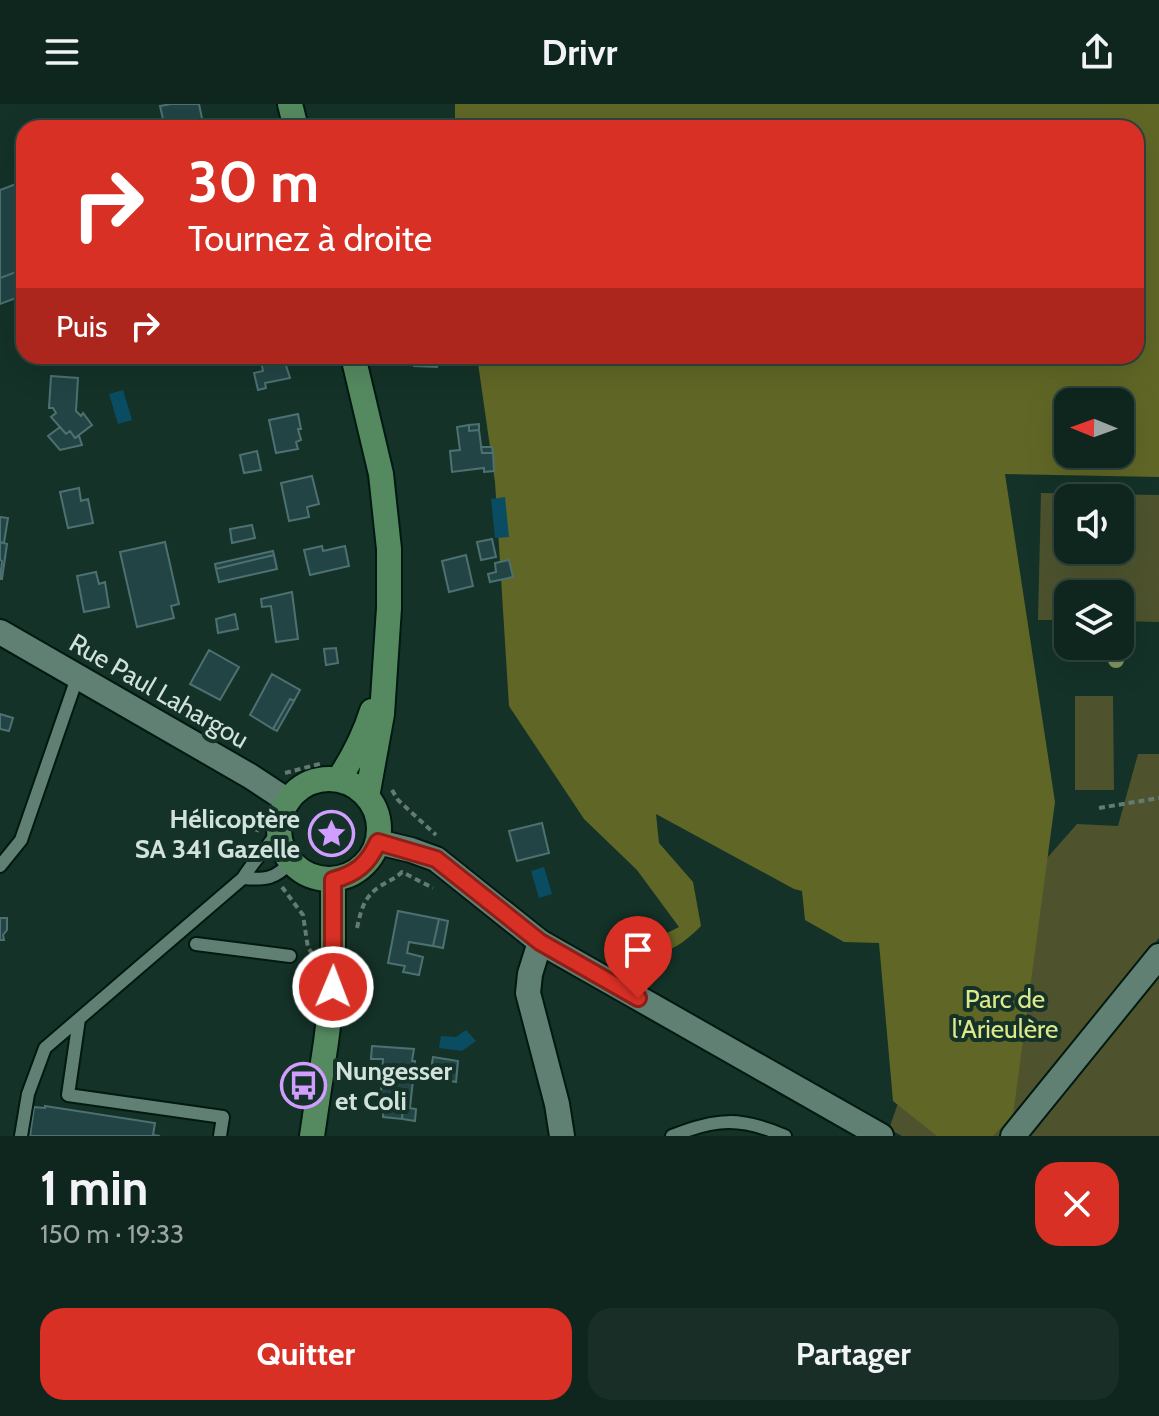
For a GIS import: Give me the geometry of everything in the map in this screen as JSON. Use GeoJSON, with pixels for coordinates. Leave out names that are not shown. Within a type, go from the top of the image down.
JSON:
{"type":"FeatureCollection","features":[{"type":"Feature","properties":{"kind":"main road"},"geometry":{"type":"LineString","coordinates":[[355,364],[386,509],[389,549],[389,608],[382,714],[367,797]]}},
{"type":"Feature","properties":{"kind":"main road"},"geometry":{"type":"LineString","coordinates":[[334,770],[367,797],[374,809],[379,825],[378,842],[372,856],[349,876],[333,880],[281,870],[279,830],[283,810],[297,791],[309,783],[323,780],[334,770],[354,756],[384,670]]}},
{"type":"Feature","properties":{"kind":"main road"},"geometry":{"type":"LineString","coordinates":[[312,1136],[333,987],[333,880]]}},
{"type":"Feature","properties":{"kind":"street","name":"Rue Paul Lahargou"},"geometry":{"type":"LineString","coordinates":[[0,632],[288,801]]}},
{"type":"Feature","properties":{"kind":"street"},"geometry":{"type":"LineString","coordinates":[[378,842],[436,859],[550,948],[881,1136]]}},
{"type":"Feature","properties":{"kind":"street"},"geometry":{"type":"LineString","coordinates":[[550,948],[530,974],[528,993],[557,1104],[562,1136]]}},
{"type":"Feature","properties":{"kind":"street"},"geometry":{"type":"LineString","coordinates":[[1013,1136],[1159,956]]}},
{"type":"Feature","properties":{"kind":"lane"},"geometry":{"type":"LineString","coordinates":[[0,866],[21,840],[77,678]]}},
{"type":"Feature","properties":{"kind":"lane"},"geometry":{"type":"LineString","coordinates":[[21,1136],[30,1089],[45,1048],[243,878],[279,830]]}},
{"type":"Feature","properties":{"kind":"lane"},"geometry":{"type":"LineString","coordinates":[[243,878],[264,880],[281,870]]}},
{"type":"Feature","properties":{"kind":"lane"},"geometry":{"type":"LineString","coordinates":[[196,944],[290,956]]}},
{"type":"Feature","properties":{"kind":"lane"},"geometry":{"type":"LineString","coordinates":[[79,1019],[68,1095],[223,1117],[220,1136]]}},
{"type":"Feature","properties":{"kind":"lane"},"geometry":{"type":"LineString","coordinates":[[672,1136],[712,1122],[743,1122],[785,1136]]}},
{"type":"Feature","properties":{"kind":"path"},"geometry":{"type":"LineString","coordinates":[[281,774],[334,770]]}},
{"type":"Feature","properties":{"kind":"path"},"geometry":{"type":"LineString","coordinates":[[391,788],[398,800],[445,843]]}},
{"type":"Feature","properties":{"kind":"path"},"geometry":{"type":"LineString","coordinates":[[1099,808],[1159,798]]}},
{"type":"Feature","properties":{"kind":"path"},"geometry":{"type":"LineString","coordinates":[[260,855],[252,843],[263,808]]}},
{"type":"Feature","properties":{"kind":"path"},"geometry":{"type":"LineString","coordinates":[[281,870],[301,910],[308,948],[333,987]]}},
{"type":"Feature","properties":{"kind":"path"},"geometry":{"type":"LineString","coordinates":[[354,937],[362,906],[368,896],[402,872],[434,888]]}},
{"type":"Feature","properties":{"kind":"green space"},"geometry":{"type":"Polygon","coordinates":[[[455,104],[1159,104],[1159,477],[1005,474],[1055,802],[1013,1115],[993,1136],[937,1136],[893,1101],[879,943],[844,942],[805,920],[802,891],[656,814],[659,843],[693,882],[701,926],[682,942],[661,953],[658,944],[665,934],[679,927],[637,870],[584,819],[509,706],[495,482],[478,364],[1144,364],[1144,120],[455,120],[455,104]]]}},
{"type":"Feature","properties":{"kind":"green space"},"geometry":{"type":"Polygon","coordinates":[[[1041,493],[1054,493],[1054,564],[1134,564],[1134,495],[1159,495],[1159,622],[1134,621],[1134,580],[1054,580],[1054,620],[1038,620],[1041,493]]]}},
{"type":"Feature","properties":{"kind":"green space"},"geometry":{"type":"Polygon","coordinates":[[[1075,696],[1113,696],[1114,790],[1075,790],[1075,696]]]}},
{"type":"Feature","properties":{"kind":"green space","name":"Parc de l'Arieulère"},"geometry":{"type":"Polygon","coordinates":[[[1138,754],[1159,754],[1159,938],[999,1136],[902,1136],[889,1129],[942,977],[1077,824],[1118,826],[1138,754]]]}},
{"type":"Feature","properties":{"kind":"green space","name":"Parc de l'Arieulère"},"geometry":{"type":"Polygon","coordinates":[[[1159,975],[1159,1136],[1027,1136],[1159,975]]]}},
{"type":"Feature","properties":{"kind":"water"},"geometry":{"type":"Polygon","coordinates":[[[123,390],[132,420],[118,424],[109,394],[123,390]]]}},
{"type":"Feature","properties":{"kind":"water"},"geometry":{"type":"Polygon","coordinates":[[[505,497],[509,537],[495,538],[491,499],[505,497]]]}},
{"type":"Feature","properties":{"kind":"water"},"geometry":{"type":"Polygon","coordinates":[[[544,867],[552,894],[539,898],[531,871],[544,867]]]}},
{"type":"Feature","properties":{"kind":"water"},"geometry":{"type":"Polygon","coordinates":[[[466,1030],[476,1041],[462,1051],[439,1048],[441,1036],[456,1037],[466,1030]]]}},
{"type":"Feature","properties":{"kind":"building"},"geometry":{"type":"Polygon","coordinates":[[[199,104],[202,120],[163,120],[160,106],[199,104]]]}},
{"type":"Feature","properties":{"kind":"building"},"geometry":{"type":"Polygon","coordinates":[[[16,184],[16,272],[0,278],[0,190],[16,184]]]}},
{"type":"Feature","properties":{"kind":"building"},"geometry":{"type":"Polygon","coordinates":[[[16,272],[16,298],[0,304],[0,278],[16,272]]]}},
{"type":"Feature","properties":{"kind":"building"},"geometry":{"type":"Polygon","coordinates":[[[262,364],[286,364],[290,378],[265,383],[266,388],[258,390],[254,373],[263,371],[262,364]]]}},
{"type":"Feature","properties":{"kind":"building"},"geometry":{"type":"Polygon","coordinates":[[[414,364],[437,364],[437,367],[414,364]]]}},
{"type":"Feature","properties":{"kind":"building"},"geometry":{"type":"Polygon","coordinates":[[[51,376],[78,378],[76,411],[81,416],[83,413],[92,425],[75,438],[70,431],[66,434],[51,417],[56,413],[49,408],[51,376]]]}},
{"type":"Feature","properties":{"kind":"building"},"geometry":{"type":"Polygon","coordinates":[[[298,414],[301,440],[296,442],[298,449],[276,453],[269,420],[298,414]]]}},
{"type":"Feature","properties":{"kind":"building"},"geometry":{"type":"Polygon","coordinates":[[[479,424],[479,430],[469,431],[469,425],[479,424]]]}},
{"type":"Feature","properties":{"kind":"building"},"geometry":{"type":"Polygon","coordinates":[[[469,425],[469,431],[479,430],[482,453],[493,453],[494,471],[484,472],[484,468],[452,472],[450,451],[460,450],[457,427],[469,425]]]}},
{"type":"Feature","properties":{"kind":"building"},"geometry":{"type":"Polygon","coordinates":[[[60,427],[66,434],[70,431],[75,438],[79,436],[82,445],[60,450],[48,436],[60,427]]]}},
{"type":"Feature","properties":{"kind":"building"},"geometry":{"type":"Polygon","coordinates":[[[481,447],[492,447],[493,453],[482,453],[481,447]]]}},
{"type":"Feature","properties":{"kind":"building"},"geometry":{"type":"Polygon","coordinates":[[[257,451],[261,470],[244,473],[240,455],[257,451]]]}},
{"type":"Feature","properties":{"kind":"building"},"geometry":{"type":"Polygon","coordinates":[[[312,476],[319,504],[307,507],[309,517],[289,521],[281,483],[312,476]]]}},
{"type":"Feature","properties":{"kind":"building"},"geometry":{"type":"Polygon","coordinates":[[[79,488],[81,501],[88,499],[93,523],[68,528],[60,492],[79,488]]]}},
{"type":"Feature","properties":{"kind":"building"},"geometry":{"type":"Polygon","coordinates":[[[0,517],[8,518],[4,543],[0,542],[0,517]]]}},
{"type":"Feature","properties":{"kind":"building"},"geometry":{"type":"Polygon","coordinates":[[[252,525],[255,538],[232,543],[230,529],[252,525]]]}},
{"type":"Feature","properties":{"kind":"building"},"geometry":{"type":"Polygon","coordinates":[[[492,539],[496,557],[481,560],[477,542],[492,539]]]}},
{"type":"Feature","properties":{"kind":"building"},"geometry":{"type":"Polygon","coordinates":[[[0,542],[7,544],[2,579],[0,579],[0,542]]]}},
{"type":"Feature","properties":{"kind":"building"},"geometry":{"type":"Polygon","coordinates":[[[165,542],[179,604],[171,606],[174,618],[137,627],[120,552],[165,542]]]}},
{"type":"Feature","properties":{"kind":"building"},"geometry":{"type":"Polygon","coordinates":[[[322,546],[323,551],[345,546],[349,566],[310,575],[304,550],[322,546]]]}},
{"type":"Feature","properties":{"kind":"building"},"geometry":{"type":"Polygon","coordinates":[[[273,551],[274,555],[216,569],[215,564],[273,551]]]}},
{"type":"Feature","properties":{"kind":"building"},"geometry":{"type":"Polygon","coordinates":[[[274,555],[277,569],[219,582],[216,569],[274,555]]]}},
{"type":"Feature","properties":{"kind":"building"},"geometry":{"type":"Polygon","coordinates":[[[466,555],[473,586],[449,592],[442,561],[466,555]]]}},
{"type":"Feature","properties":{"kind":"building"},"geometry":{"type":"Polygon","coordinates":[[[509,560],[513,577],[490,582],[488,574],[496,572],[495,563],[509,560]]]}},
{"type":"Feature","properties":{"kind":"building"},"geometry":{"type":"Polygon","coordinates":[[[96,572],[99,584],[105,582],[109,607],[84,612],[77,576],[96,572]]]}},
{"type":"Feature","properties":{"kind":"building"},"geometry":{"type":"Polygon","coordinates":[[[292,592],[298,639],[276,642],[271,606],[262,607],[261,599],[292,592]]]}},
{"type":"Feature","properties":{"kind":"building"},"geometry":{"type":"Polygon","coordinates":[[[235,614],[238,629],[218,633],[216,619],[235,614]]]}},
{"type":"Feature","properties":{"kind":"building"},"geometry":{"type":"Polygon","coordinates":[[[336,648],[338,663],[326,665],[324,649],[336,648]]]}},
{"type":"Feature","properties":{"kind":"building"},"geometry":{"type":"Polygon","coordinates":[[[209,650],[239,667],[220,700],[190,684],[209,650]]]}},
{"type":"Feature","properties":{"kind":"building"},"geometry":{"type":"Polygon","coordinates":[[[272,674],[300,690],[294,701],[290,699],[273,729],[250,715],[272,674]]]}},
{"type":"Feature","properties":{"kind":"building"},"geometry":{"type":"Polygon","coordinates":[[[290,699],[294,701],[277,731],[273,729],[290,699]]]}},
{"type":"Feature","properties":{"kind":"building"},"geometry":{"type":"Polygon","coordinates":[[[0,714],[13,718],[9,731],[0,729],[0,714]]]}},
{"type":"Feature","properties":{"kind":"building"},"geometry":{"type":"Polygon","coordinates":[[[542,823],[549,853],[517,861],[509,831],[542,823]]]}},
{"type":"Feature","properties":{"kind":"building"},"geometry":{"type":"Polygon","coordinates":[[[398,911],[439,919],[433,946],[409,942],[407,953],[423,957],[419,975],[403,972],[405,966],[388,963],[398,911]]]}},
{"type":"Feature","properties":{"kind":"building"},"geometry":{"type":"Polygon","coordinates":[[[0,918],[7,918],[4,940],[0,940],[0,918]]]}},
{"type":"Feature","properties":{"kind":"building"},"geometry":{"type":"Polygon","coordinates":[[[439,919],[448,921],[443,948],[433,946],[439,919]]]}},
{"type":"Feature","properties":{"kind":"building"},"geometry":{"type":"Polygon","coordinates":[[[372,1046],[414,1049],[410,1108],[380,1105],[383,1059],[371,1059],[372,1046]]]}},
{"type":"Feature","properties":{"kind":"building"},"geometry":{"type":"Polygon","coordinates":[[[433,1057],[458,1061],[456,1082],[430,1077],[433,1057]]]}},
{"type":"Feature","properties":{"kind":"building"},"geometry":{"type":"Polygon","coordinates":[[[45,1106],[155,1123],[153,1135],[160,1136],[30,1136],[34,1107],[45,1106]]]}},
{"type":"Feature","properties":{"kind":"building"},"geometry":{"type":"Polygon","coordinates":[[[384,1106],[403,1107],[402,1119],[383,1117],[384,1106]]]}},
{"type":"Feature","properties":{"kind":"building"},"geometry":{"type":"Polygon","coordinates":[[[403,1107],[416,1109],[415,1121],[402,1119],[403,1107]]]}},
{"type":"Feature","properties":{"kind":"place","name":"Hélicoptère SA 341 Gazelle"},"geometry":{"type":"Point","coordinates":[331,834]}},
{"type":"Feature","properties":{"kind":"place","name":"Nungesser et Coli"},"geometry":{"type":"Point","coordinates":[304,1086]}},
{"type":"Feature","properties":{"kind":"route"},"geometry":{"type":"LineString","coordinates":[[333,987],[333,880],[349,876],[362,867],[372,856],[378,842],[436,859],[540,942],[638,998]]}}]}
